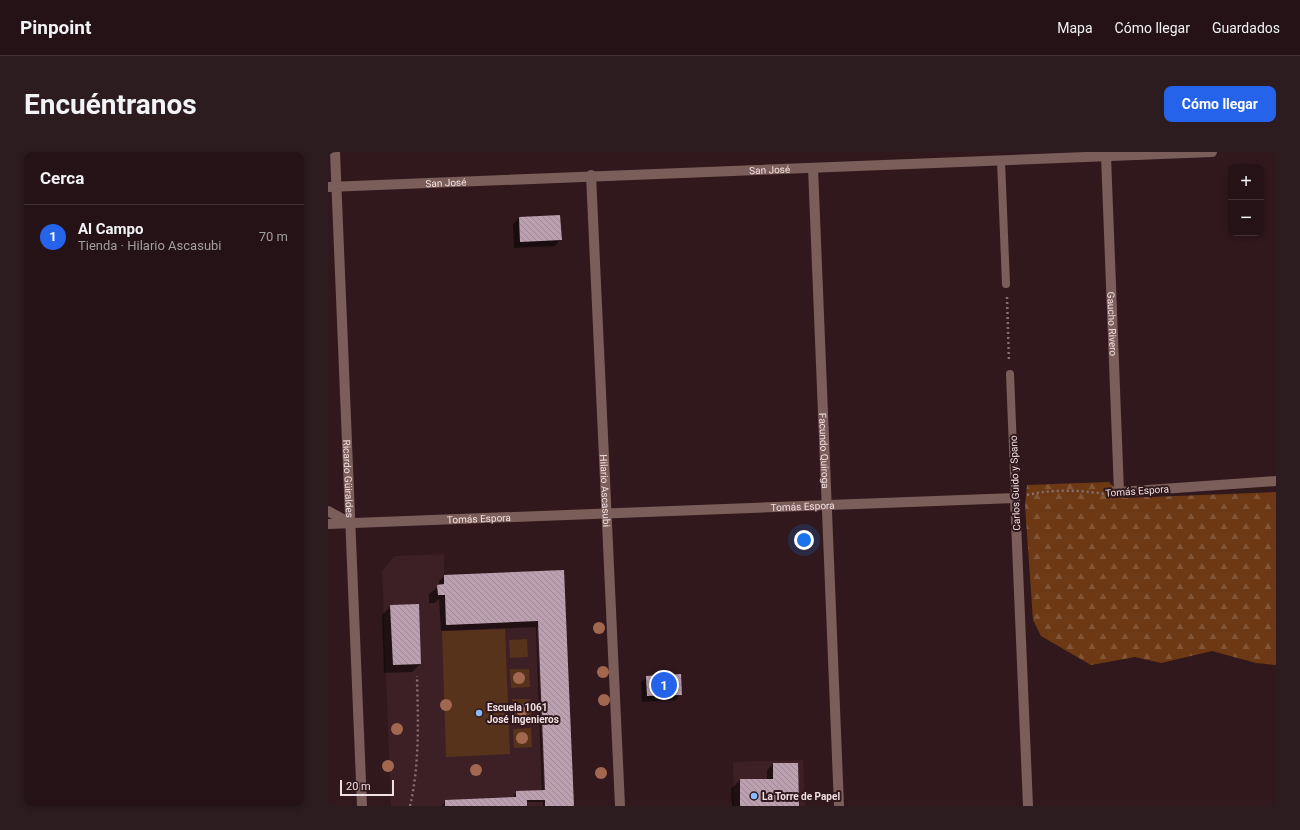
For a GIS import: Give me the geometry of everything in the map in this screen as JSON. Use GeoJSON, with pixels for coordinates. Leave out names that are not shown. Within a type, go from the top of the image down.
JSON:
{"type":"FeatureCollection","features":[{"type":"Feature","properties":{"kind":"street","name":"Ricardo Güiraldes"},"geometry":{"type":"LineString","coordinates":[[335,152],[332,187],[350,523],[362,806]]}},
{"type":"Feature","properties":{"kind":"street","name":"San José"},"geometry":{"type":"LineString","coordinates":[[332,187],[1212,152]]}},
{"type":"Feature","properties":{"kind":"street","name":"Gaucho Rivero"},"geometry":{"type":"LineString","coordinates":[[1106,156],[1119,492]]}},
{"type":"Feature","properties":{"kind":"street","name":"Facundo Quiroga"},"geometry":{"type":"LineString","coordinates":[[812,168],[839,806]]}},
{"type":"Feature","properties":{"kind":"street","name":"Hilario Ascasubi"},"geometry":{"type":"LineString","coordinates":[[591,176],[620,806]]}},
{"type":"Feature","properties":{"kind":"street","name":"Tomás Espora"},"geometry":{"type":"LineString","coordinates":[[1119,492],[1276,482]]}},
{"type":"Feature","properties":{"kind":"street","name":"Tomás Espora"},"geometry":{"type":"LineString","coordinates":[[328,524],[1015,498]]}},
{"type":"Feature","properties":{"kind":"street","name":"Carlos Guido y Spano"},"geometry":{"type":"LineString","coordinates":[[1015,498],[1028,806]]}},
{"type":"Feature","properties":{"kind":"street"},"geometry":{"type":"LineString","coordinates":[[328,511],[350,523]]}},
{"type":"Feature","properties":{"kind":"lane"},"geometry":{"type":"LineString","coordinates":[[1001,161],[1006,284]]}},
{"type":"Feature","properties":{"kind":"lane","name":"Carlos Guido y Spano"},"geometry":{"type":"LineString","coordinates":[[1010,374],[1015,498]]}},
{"type":"Feature","properties":{"kind":"path"},"geometry":{"type":"LineString","coordinates":[[1006,284],[1010,374]]}},
{"type":"Feature","properties":{"kind":"path","name":"Tomás Espora"},"geometry":{"type":"LineString","coordinates":[[1015,498],[1041,492],[1089,491],[1105,494],[1119,492]]}},
{"type":"Feature","properties":{"kind":"path"},"geometry":{"type":"LineString","coordinates":[[410,806],[416,782],[418,720],[417,676]]}},
{"type":"Feature","properties":{"kind":"shaded area","name":"Escuela 1061 José Ingenieros"},"geometry":{"type":"Polygon","coordinates":[[[444,554],[444,575],[564,570],[574,806],[391,806],[382,571],[394,556],[444,554]]]}},
{"type":"Feature","properties":{"kind":"shaded area"},"geometry":{"type":"Polygon","coordinates":[[[505,629],[510,754],[446,757],[442,631],[505,629]]]}},
{"type":"Feature","properties":{"kind":"shaded area"},"geometry":{"type":"Polygon","coordinates":[[[527,639],[528,657],[510,658],[509,640],[527,639]]]}},
{"type":"Feature","properties":{"kind":"shaded area"},"geometry":{"type":"Polygon","coordinates":[[[510,669],[529,669],[530,687],[511,688],[510,669]]]}},
{"type":"Feature","properties":{"kind":"shaded area"},"geometry":{"type":"Polygon","coordinates":[[[512,699],[530,699],[531,717],[513,718],[512,699]]]}},
{"type":"Feature","properties":{"kind":"shaded area"},"geometry":{"type":"Polygon","coordinates":[[[531,728],[532,747],[514,748],[513,729],[531,728]]]}},
{"type":"Feature","properties":{"kind":"shaded area"},"geometry":{"type":"Polygon","coordinates":[[[803,760],[805,806],[734,806],[733,762],[803,760]]]}},
{"type":"Feature","properties":{"kind":"green space"},"geometry":{"type":"Polygon","coordinates":[[[1109,482],[1124,498],[1276,492],[1276,665],[1256,663],[1212,651],[1161,663],[1135,657],[1091,665],[1041,636],[1033,620],[1025,505],[1027,485],[1109,482]]]}},
{"type":"Feature","properties":{"kind":"building"},"geometry":{"type":"Polygon","coordinates":[[[560,215],[562,240],[520,242],[519,217],[560,215]]]}},
{"type":"Feature","properties":{"kind":"building"},"geometry":{"type":"Polygon","coordinates":[[[564,570],[574,806],[545,806],[545,800],[527,800],[527,806],[445,806],[445,800],[516,797],[516,791],[545,790],[538,621],[446,625],[445,595],[438,595],[437,585],[444,584],[444,575],[564,570]]]}},
{"type":"Feature","properties":{"kind":"building"},"geometry":{"type":"Polygon","coordinates":[[[419,604],[421,664],[393,665],[390,605],[419,604]]]}},
{"type":"Feature","properties":{"kind":"building"},"geometry":{"type":"Polygon","coordinates":[[[681,674],[682,695],[647,696],[646,676],[681,674]]]}},
{"type":"Feature","properties":{"kind":"building"},"geometry":{"type":"Polygon","coordinates":[[[773,763],[798,763],[799,806],[740,806],[740,779],[773,779],[773,763]]]}},
{"type":"Feature","properties":{"kind":"place","name":"Al Campo"},"geometry":{"type":"Point","coordinates":[664,685]}},
{"type":"Feature","properties":{"kind":"place","name":"Escuela 1061 José Ingenieros"},"geometry":{"type":"Point","coordinates":[479,713]}},
{"type":"Feature","properties":{"kind":"place","name":"La Torre de Papel"},"geometry":{"type":"Point","coordinates":[754,796]}}]}
